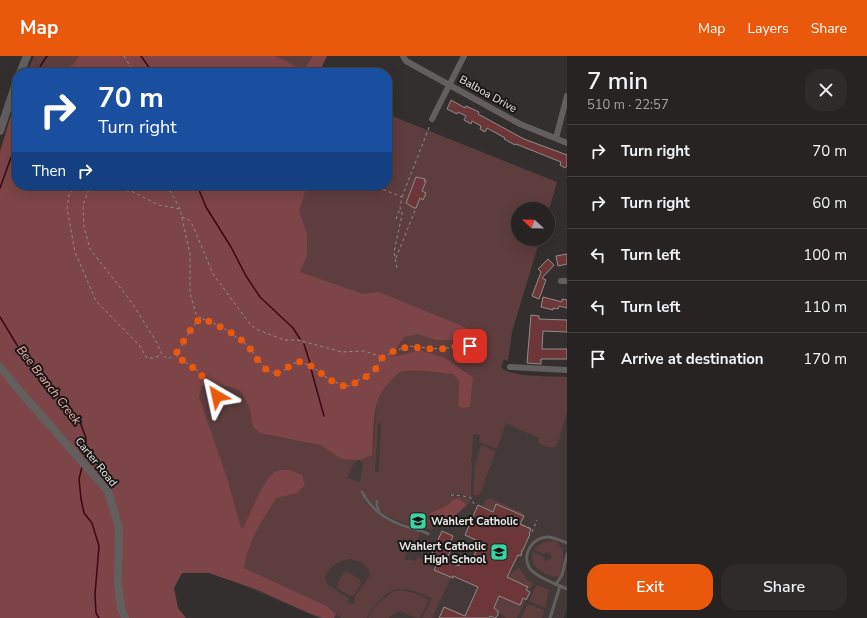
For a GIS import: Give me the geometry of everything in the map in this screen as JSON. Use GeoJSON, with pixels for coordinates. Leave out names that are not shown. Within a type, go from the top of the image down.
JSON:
{"type":"FeatureCollection","features":[{"type":"Feature","properties":{"kind":"street"},"geometry":{"type":"LineString","coordinates":[[22,68],[27,56]]}},
{"type":"Feature","properties":{"kind":"street","name":"Balboa Drive"},"geometry":{"type":"LineString","coordinates":[[403,56],[406,61],[520,124],[567,143]]}},
{"type":"Feature","properties":{"kind":"street"},"geometry":{"type":"LineString","coordinates":[[432,119],[464,56]]}},
{"type":"Feature","properties":{"kind":"street"},"geometry":{"type":"LineString","coordinates":[[0,131],[12,95]]}},
{"type":"Feature","properties":{"kind":"street"},"geometry":{"type":"LineString","coordinates":[[556,138],[567,96]]}},
{"type":"Feature","properties":{"kind":"street","name":"Carter Road"},"geometry":{"type":"LineString","coordinates":[[0,367],[108,491],[119,528],[118,583],[121,608],[125,618]]}},
{"type":"Feature","properties":{"kind":"street"},"geometry":{"type":"LineString","coordinates":[[510,367],[567,370]]}},
{"type":"Feature","properties":{"kind":"lane"},"geometry":{"type":"LineString","coordinates":[[362,492],[368,503],[388,520],[400,525],[419,529],[428,534]]}},
{"type":"Feature","properties":{"kind":"lane"},"geometry":{"type":"LineString","coordinates":[[377,500],[377,506],[380,513]]}},
{"type":"Feature","properties":{"kind":"lane"},"geometry":{"type":"LineString","coordinates":[[567,543],[549,537],[541,539],[534,543],[526,555],[531,570],[541,577],[567,589]]}},
{"type":"Feature","properties":{"kind":"lane"},"geometry":{"type":"LineString","coordinates":[[550,618],[567,554]]}},
{"type":"Feature","properties":{"kind":"path"},"geometry":{"type":"LineString","coordinates":[[124,56],[132,68]]}},
{"type":"Feature","properties":{"kind":"path"},"geometry":{"type":"LineString","coordinates":[[396,218],[402,197],[432,119]]}},
{"type":"Feature","properties":{"kind":"path"},"geometry":{"type":"LineString","coordinates":[[73,190],[69,194],[67,208],[75,252],[96,301],[139,345],[147,358],[154,358],[162,355]]}},
{"type":"Feature","properties":{"kind":"path"},"geometry":{"type":"LineString","coordinates":[[89,190],[83,205],[84,227],[90,248],[130,300],[156,341],[162,355],[168,358],[175,355],[195,323],[201,318]]}},
{"type":"Feature","properties":{"kind":"path"},"geometry":{"type":"LineString","coordinates":[[117,190],[131,191],[159,205],[180,209]]}},
{"type":"Feature","properties":{"kind":"path"},"geometry":{"type":"LineString","coordinates":[[170,190],[180,209],[190,254],[190,293],[196,314],[201,318],[222,327],[247,345],[267,370],[274,373],[282,372],[294,363],[301,362],[315,368],[320,374],[341,385],[348,386],[374,371],[381,358],[408,346],[439,349],[462,345],[479,348]]}},
{"type":"Feature","properties":{"kind":"path"},"geometry":{"type":"LineString","coordinates":[[384,190],[402,197]]}},
{"type":"Feature","properties":{"kind":"path"},"geometry":{"type":"LineString","coordinates":[[397,268],[394,252],[402,214],[400,208]]}},
{"type":"Feature","properties":{"kind":"path"},"geometry":{"type":"LineString","coordinates":[[396,260],[416,208]]}},
{"type":"Feature","properties":{"kind":"path"},"geometry":{"type":"LineString","coordinates":[[182,217],[189,220],[193,226],[213,274],[250,324],[256,329],[284,340],[298,340],[342,352],[364,351],[378,355],[381,358]]}},
{"type":"Feature","properties":{"kind":"path"},"geometry":{"type":"LineString","coordinates":[[175,355],[199,372],[217,396]]}},
{"type":"Feature","properties":{"kind":"path"},"geometry":{"type":"LineString","coordinates":[[451,495],[471,498],[476,506]]}},
{"type":"Feature","properties":{"kind":"path"},"geometry":{"type":"LineString","coordinates":[[532,532],[537,520]]}},
{"type":"Feature","properties":{"kind":"path"},"geometry":{"type":"LineString","coordinates":[[522,525],[534,530]]}},
{"type":"Feature","properties":{"kind":"shaded area"},"geometry":{"type":"Polygon","coordinates":[[[34,56],[242,56],[272,68],[29,68],[34,56]]]}},
{"type":"Feature","properties":{"kind":"shaded area"},"geometry":{"type":"Polygon","coordinates":[[[79,56],[276,56],[300,68],[68,68],[74,64],[79,56]]]}},
{"type":"Feature","properties":{"kind":"shaded area"},"geometry":{"type":"Polygon","coordinates":[[[276,56],[312,56],[305,68],[300,68],[276,56]]]}},
{"type":"Feature","properties":{"kind":"shaded area"},"geometry":{"type":"Polygon","coordinates":[[[312,56],[327,56],[321,68],[305,68],[312,56]]]}},
{"type":"Feature","properties":{"kind":"shaded area"},"geometry":{"type":"Polygon","coordinates":[[[12,113],[12,190],[392,190],[392,116],[557,182],[551,202],[511,202],[511,246],[538,246],[512,332],[508,361],[504,359],[501,367],[506,371],[522,375],[567,377],[567,413],[558,443],[555,447],[547,447],[538,443],[539,438],[506,423],[497,449],[479,442],[480,435],[473,434],[471,458],[472,498],[463,495],[450,494],[450,496],[463,497],[470,499],[471,501],[439,525],[431,529],[413,526],[385,514],[380,509],[379,500],[376,499],[376,506],[371,503],[367,496],[364,500],[375,512],[389,522],[418,531],[420,534],[415,547],[410,545],[404,559],[415,561],[418,557],[426,561],[434,570],[451,577],[432,618],[422,618],[432,598],[409,590],[401,589],[387,593],[367,618],[341,618],[327,606],[249,570],[242,585],[0,349],[0,150],[12,113]],[[390,356],[320,445],[336,455],[372,455],[377,402],[390,380],[402,371],[418,370],[453,374],[459,381],[458,406],[473,377],[463,369],[390,356]],[[378,423],[375,472],[379,472],[381,423],[378,423]],[[359,460],[354,463],[347,478],[360,482],[363,463],[359,460]],[[348,559],[340,562],[332,567],[325,577],[327,584],[348,598],[348,602],[351,604],[354,603],[355,596],[369,577],[370,573],[364,564],[348,559]]]}},
{"type":"Feature","properties":{"kind":"shaded area"},"geometry":{"type":"Polygon","coordinates":[[[12,115],[12,190],[306,190],[299,211],[307,234],[307,255],[300,272],[363,294],[379,292],[472,330],[452,340],[436,340],[418,334],[404,337],[391,356],[402,355],[420,350],[445,358],[473,377],[470,407],[464,408],[458,406],[459,381],[453,374],[416,370],[404,371],[396,375],[381,394],[377,403],[374,421],[372,455],[359,460],[342,459],[320,445],[260,433],[253,427],[250,409],[241,391],[222,385],[202,385],[199,397],[228,481],[241,528],[244,527],[267,481],[275,472],[285,470],[302,475],[305,485],[297,493],[276,498],[252,540],[248,549],[244,568],[327,606],[336,614],[334,618],[323,618],[311,614],[258,590],[209,573],[182,573],[174,588],[178,608],[186,618],[0,618],[0,154],[12,115]]]}},
{"type":"Feature","properties":{"kind":"shaded area","name":"Wahlert Catholic"},"geometry":{"type":"Polygon","coordinates":[[[384,352],[499,375],[567,378],[567,608],[564,618],[319,618],[242,585],[307,434],[384,352]]]}},
{"type":"Feature","properties":{"kind":"shaded area"},"geometry":{"type":"Polygon","coordinates":[[[481,445],[496,451],[480,494],[476,496],[473,494],[475,465],[481,445]]]}},
{"type":"Feature","properties":{"kind":"shaded area"},"geometry":{"type":"Polygon","coordinates":[[[459,498],[466,505],[454,517],[446,522],[438,524],[429,522],[429,514],[459,498]]]}},
{"type":"Feature","properties":{"kind":"shaded area"},"geometry":{"type":"Polygon","coordinates":[[[490,498],[523,513],[522,515],[497,504],[493,512],[486,509],[483,506],[485,501],[490,498]]]}},
{"type":"Feature","properties":{"kind":"shaded area"},"geometry":{"type":"Polygon","coordinates":[[[555,541],[559,544],[563,552],[560,575],[556,577],[546,574],[538,569],[533,562],[532,557],[533,552],[543,557],[546,561],[551,559],[552,556],[550,553],[546,552],[544,554],[534,550],[541,543],[555,541]]]}},
{"type":"Feature","properties":{"kind":"shaded area"},"geometry":{"type":"Polygon","coordinates":[[[519,567],[527,580],[533,583],[530,589],[507,577],[519,567]]]}},
{"type":"Feature","properties":{"kind":"shaded area"},"geometry":{"type":"Polygon","coordinates":[[[346,571],[360,579],[361,584],[354,595],[350,596],[337,588],[340,578],[346,571]]]}},
{"type":"Feature","properties":{"kind":"shaded area"},"geometry":{"type":"Polygon","coordinates":[[[537,585],[549,590],[545,608],[529,601],[537,585]]]}},
{"type":"Feature","properties":{"kind":"shaded area"},"geometry":{"type":"Polygon","coordinates":[[[398,590],[414,593],[429,600],[420,618],[398,612],[389,618],[368,618],[381,601],[389,594],[398,590]]]}},
{"type":"Feature","properties":{"kind":"shaded area"},"geometry":{"type":"Polygon","coordinates":[[[499,596],[520,605],[522,600],[525,601],[517,618],[506,618],[494,608],[499,596]]]}},
{"type":"Feature","properties":{"kind":"shaded area"},"geometry":{"type":"Polygon","coordinates":[[[528,604],[544,610],[542,618],[521,618],[528,604]]]}},
{"type":"Feature","properties":{"kind":"building"},"geometry":{"type":"Polygon","coordinates":[[[451,100],[465,108],[466,106],[479,112],[478,114],[524,139],[567,155],[567,166],[565,168],[560,165],[561,162],[516,144],[515,145],[487,128],[485,132],[480,129],[481,126],[472,121],[471,124],[464,120],[466,116],[458,112],[457,114],[447,109],[451,100]]]}},
{"type":"Feature","properties":{"kind":"building"},"geometry":{"type":"Polygon","coordinates":[[[416,177],[425,179],[424,181],[426,181],[422,191],[426,193],[423,200],[420,198],[416,208],[414,208],[406,203],[416,177]]]}},
{"type":"Feature","properties":{"kind":"building"},"geometry":{"type":"Polygon","coordinates":[[[567,254],[567,264],[558,266],[556,256],[567,254]]]}},
{"type":"Feature","properties":{"kind":"building"},"geometry":{"type":"Polygon","coordinates":[[[548,259],[554,265],[542,278],[546,280],[539,299],[532,296],[541,272],[538,269],[548,259]]]}},
{"type":"Feature","properties":{"kind":"building"},"geometry":{"type":"Polygon","coordinates":[[[543,297],[562,302],[562,299],[567,300],[567,308],[559,306],[558,309],[553,308],[553,310],[541,307],[543,297]]]}},
{"type":"Feature","properties":{"kind":"building"},"geometry":{"type":"Polygon","coordinates":[[[531,315],[539,316],[539,319],[567,320],[567,332],[543,331],[542,349],[567,349],[567,359],[541,359],[541,364],[527,363],[531,315]]]}},
{"type":"Feature","properties":{"kind":"building"},"geometry":{"type":"Polygon","coordinates":[[[496,504],[524,516],[520,524],[531,529],[521,556],[518,555],[507,577],[528,587],[526,590],[530,592],[526,600],[523,598],[520,605],[499,596],[494,608],[498,611],[498,615],[495,618],[490,616],[489,618],[439,618],[444,607],[465,616],[478,587],[453,576],[453,578],[434,570],[440,557],[432,553],[442,531],[453,536],[450,543],[453,544],[446,561],[459,566],[461,561],[471,563],[480,542],[465,535],[478,505],[493,512],[496,504]]]}},
{"type":"Feature","properties":{"kind":"waterway","name":"Bee Branch Creek"},"geometry":{"type":"LineString","coordinates":[[40,68],[47,56]]}},
{"type":"Feature","properties":{"kind":"waterway"},"geometry":{"type":"LineString","coordinates":[[141,56],[149,68]]}},
{"type":"Feature","properties":{"kind":"waterway","name":"Bee Branch Creek"},"geometry":{"type":"LineString","coordinates":[[0,188],[12,155]]}},
{"type":"Feature","properties":{"kind":"waterway"},"geometry":{"type":"LineString","coordinates":[[199,190],[206,207],[231,247],[246,276],[260,297],[293,328],[300,339]]}},
{"type":"Feature","properties":{"kind":"waterway","name":"Bee Branch Creek"},"geometry":{"type":"LineString","coordinates":[[0,317],[26,360],[67,405],[80,422],[86,438],[85,457]]}},
{"type":"Feature","properties":{"kind":"waterway"},"geometry":{"type":"LineString","coordinates":[[304,344],[310,363]]}},
{"type":"Feature","properties":{"kind":"waterway"},"geometry":{"type":"LineString","coordinates":[[311,369],[324,416]]}},
{"type":"Feature","properties":{"kind":"waterway","name":"Bee Branch Creek"},"geometry":{"type":"LineString","coordinates":[[82,467],[79,479],[84,513],[92,523],[99,546],[95,594],[96,613],[99,618]]}},
{"type":"Feature","properties":{"kind":"place","name":"Wahlert Catholic"},"geometry":{"type":"Point","coordinates":[418,521]}},
{"type":"Feature","properties":{"kind":"place","name":"Wahlert Catholic High School"},"geometry":{"type":"Point","coordinates":[499,552]}},
{"type":"Feature","properties":{"kind":"route"},"geometry":{"type":"LineString","coordinates":[[217,396],[199,372],[175,355],[195,323],[201,318],[222,327],[247,345],[267,370],[274,373],[282,372],[294,363],[301,362],[315,368],[320,374],[341,385],[348,386],[374,371],[381,358],[408,346],[439,349],[462,345],[470,346]]}}]}
